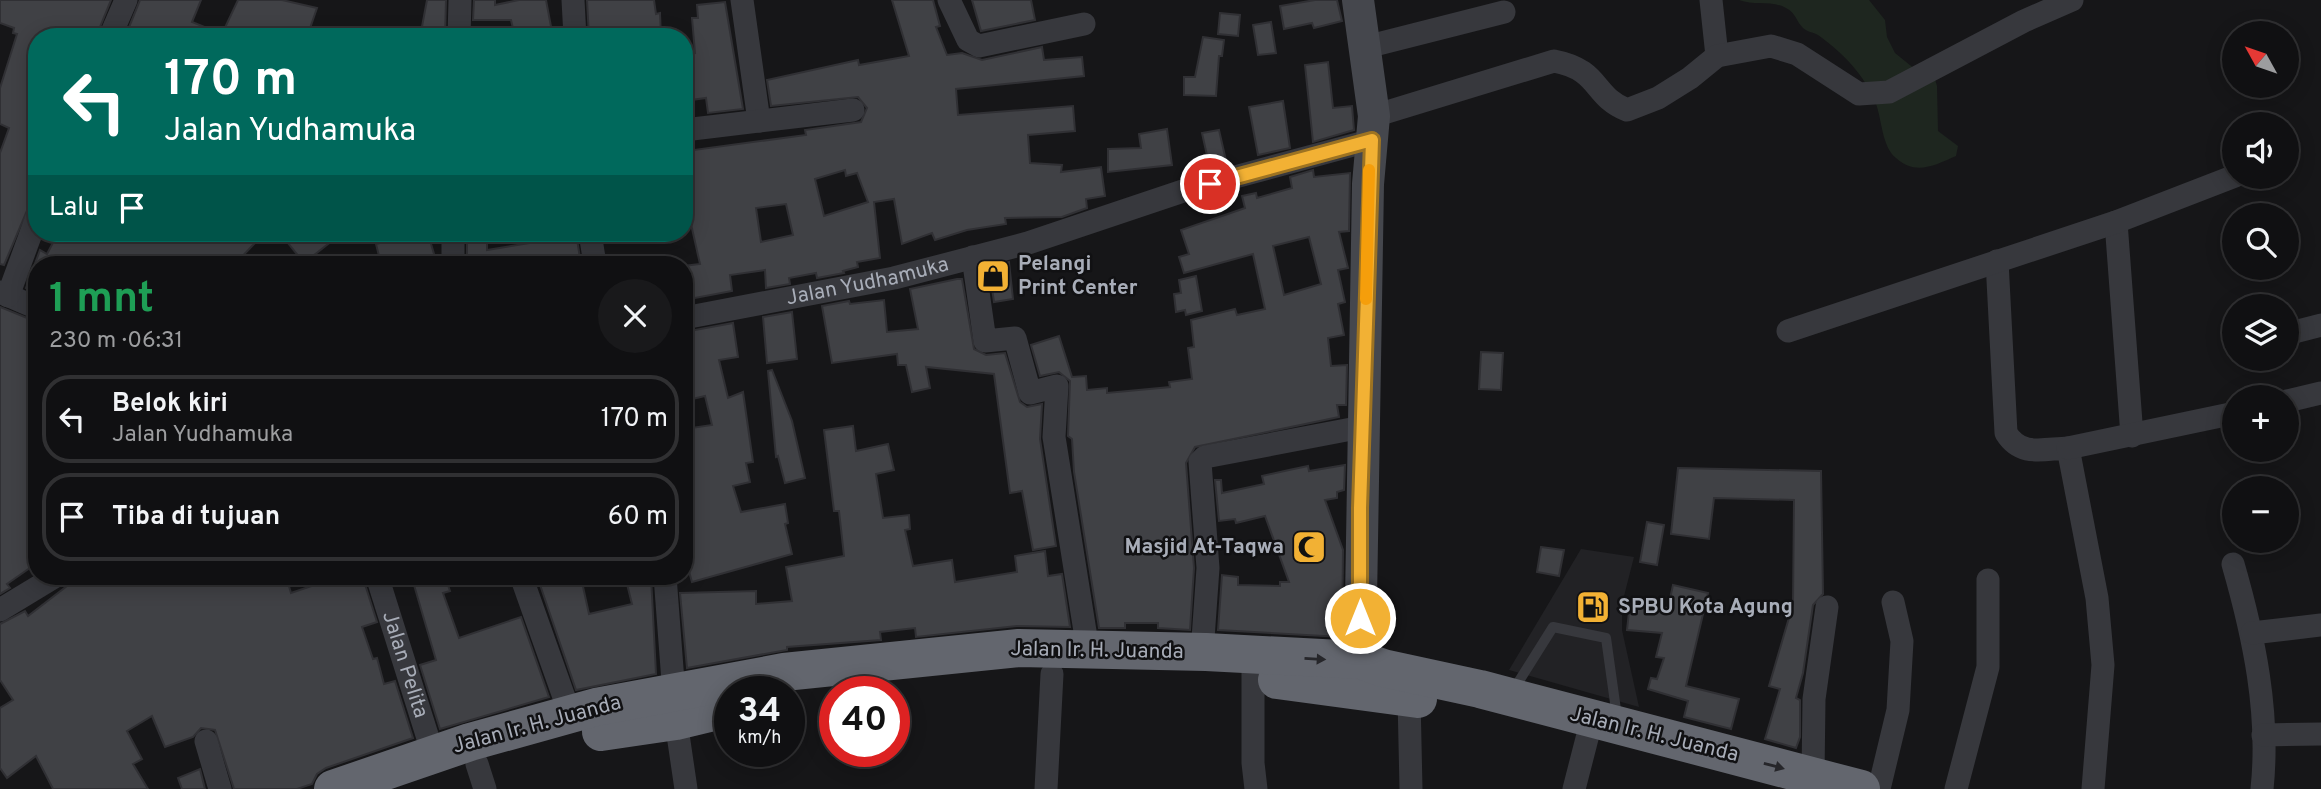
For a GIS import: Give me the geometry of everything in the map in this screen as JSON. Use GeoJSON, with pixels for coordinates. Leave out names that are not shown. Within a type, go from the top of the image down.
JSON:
{"type":"FeatureCollection","features":[{"type":"Feature","properties":{"kind":"highway","name":"Jalan Ir. H. Juanda"},"geometry":{"type":"LineString","coordinates":[[400,789],[481,777],[531,748],[626,726],[784,672],[1019,648],[1202,653],[1254,667],[1599,730],[1813,776],[1861,789]]}},
{"type":"Feature","properties":{"kind":"highway","name":"Jalan Ir. H. Juanda"},"geometry":{"type":"LineString","coordinates":[[805,695],[905,681],[1254,667],[1360,660],[1509,698],[1762,789]]}},
{"type":"Feature","properties":{"kind":"highway","name":"Jalan Ir. H. Juanda"},"geometry":{"type":"LineString","coordinates":[[355,785],[433,754],[570,714],[676,707],[714,708]]}},
{"type":"Feature","properties":{"kind":"street"},"geometry":{"type":"LineString","coordinates":[[114,28],[126,0]]}},
{"type":"Feature","properties":{"kind":"street"},"geometry":{"type":"LineString","coordinates":[[459,28],[460,0]]}},
{"type":"Feature","properties":{"kind":"street"},"geometry":{"type":"LineString","coordinates":[[573,0],[575,28]]}},
{"type":"Feature","properties":{"kind":"street"},"geometry":{"type":"LineString","coordinates":[[742,0],[759,121]]}},
{"type":"Feature","properties":{"kind":"street"},"geometry":{"type":"LineString","coordinates":[[949,0],[968,40],[979,46],[1084,24]]}},
{"type":"Feature","properties":{"kind":"street"},"geometry":{"type":"LineString","coordinates":[[1358,0],[1366,47],[1373,128],[1362,427],[1360,660]]}},
{"type":"Feature","properties":{"kind":"street"},"geometry":{"type":"LineString","coordinates":[[1711,0],[1717,56],[1772,46],[1797,54],[1850,90],[1868,96],[1889,92],[2024,21],[2072,0]]}},
{"type":"Feature","properties":{"kind":"street"},"geometry":{"type":"LineString","coordinates":[[1366,47],[1504,12]]}},
{"type":"Feature","properties":{"kind":"street","name":"Jalan Yudhamuka"},"geometry":{"type":"LineString","coordinates":[[693,316],[894,278],[1028,243],[1373,128],[1554,61],[1573,65],[1590,74],[1613,104],[1627,110],[1658,98],[1690,78],[1717,56]]}},
{"type":"Feature","properties":{"kind":"street"},"geometry":{"type":"LineString","coordinates":[[693,129],[853,110]]}},
{"type":"Feature","properties":{"kind":"street"},"geometry":{"type":"LineString","coordinates":[[1788,331],[2116,222],[2222,181]]}},
{"type":"Feature","properties":{"kind":"street"},"geometry":{"type":"LineString","coordinates":[[2116,222],[2132,436]]}},
{"type":"Feature","properties":{"kind":"street"},"geometry":{"type":"LineString","coordinates":[[28,238],[4,294],[28,304]]}},
{"type":"Feature","properties":{"kind":"street"},"geometry":{"type":"LineString","coordinates":[[973,257],[985,341],[1015,338],[1030,393],[1056,386],[1054,437],[1088,650]]}},
{"type":"Feature","properties":{"kind":"street"},"geometry":{"type":"LineString","coordinates":[[1997,261],[2006,433],[2014,446],[2024,450],[2068,448],[2222,416]]}},
{"type":"Feature","properties":{"kind":"street"},"geometry":{"type":"LineString","coordinates":[[2299,331],[2321,325]]}},
{"type":"Feature","properties":{"kind":"street"},"geometry":{"type":"LineString","coordinates":[[2299,398],[2321,393]]}},
{"type":"Feature","properties":{"kind":"street"},"geometry":{"type":"LineString","coordinates":[[1202,653],[1208,568],[1200,462],[1205,457],[1362,427]]}},
{"type":"Feature","properties":{"kind":"street"},"geometry":{"type":"LineString","coordinates":[[2068,448],[2097,598],[2103,665],[2093,789]]}},
{"type":"Feature","properties":{"kind":"street"},"geometry":{"type":"LineString","coordinates":[[2233,564],[2252,632],[2263,735],[2262,789]]}},
{"type":"Feature","properties":{"kind":"street"},"geometry":{"type":"LineString","coordinates":[[1956,789],[1989,667],[1988,580]]}},
{"type":"Feature","properties":{"kind":"street"},"geometry":{"type":"LineString","coordinates":[[0,610],[41,585]]}},
{"type":"Feature","properties":{"kind":"street","name":"Jalan Pelita"},"geometry":{"type":"LineString","coordinates":[[380,585],[433,754]]}},
{"type":"Feature","properties":{"kind":"street"},"geometry":{"type":"LineString","coordinates":[[524,585],[570,714]]}},
{"type":"Feature","properties":{"kind":"street"},"geometry":{"type":"LineString","coordinates":[[666,585],[686,789]]}},
{"type":"Feature","properties":{"kind":"street"},"geometry":{"type":"LineString","coordinates":[[1880,789],[1898,710],[1902,641],[1893,602]]}},
{"type":"Feature","properties":{"kind":"street"},"geometry":{"type":"LineString","coordinates":[[1813,776],[1814,699],[1827,607]]}},
{"type":"Feature","properties":{"kind":"street"},"geometry":{"type":"LineString","coordinates":[[2252,632],[2321,625]]}},
{"type":"Feature","properties":{"kind":"street"},"geometry":{"type":"LineString","coordinates":[[1254,667],[1253,763],[1256,789]]}},
{"type":"Feature","properties":{"kind":"street"},"geometry":{"type":"LineString","coordinates":[[1046,789],[1052,674]]}},
{"type":"Feature","properties":{"kind":"street"},"geometry":{"type":"LineString","coordinates":[[1409,697],[1411,789]]}},
{"type":"Feature","properties":{"kind":"street"},"geometry":{"type":"LineString","coordinates":[[1574,789],[1599,730]]}},
{"type":"Feature","properties":{"kind":"street"},"geometry":{"type":"LineString","coordinates":[[2263,735],[2321,734]]}},
{"type":"Feature","properties":{"kind":"street"},"geometry":{"type":"LineString","coordinates":[[206,741],[219,789]]}},
{"type":"Feature","properties":{"kind":"lane"},"geometry":{"type":"LineString","coordinates":[[1509,698],[1553,627],[1606,638],[1599,730]]}},
{"type":"Feature","properties":{"kind":"shaded area"},"geometry":{"type":"Polygon","coordinates":[[[1739,0],[1869,0],[1885,20],[1887,37],[1895,53],[1916,70],[1932,69],[1937,86],[1938,131],[1958,146],[1956,156],[1941,163],[1918,168],[1896,158],[1888,147],[1871,93],[1844,57],[1818,35],[1803,28],[1786,8],[1739,0]]]}},
{"type":"Feature","properties":{"kind":"shaded area","name":"SPBU Kota Agung"},"geometry":{"type":"Polygon","coordinates":[[[1581,549],[1634,557],[1622,604],[1622,630],[1639,707],[1509,670],[1581,549]]]}},
{"type":"Feature","properties":{"kind":"building"},"geometry":{"type":"Polygon","coordinates":[[[0,0],[111,0],[100,28],[28,28],[28,208],[4,265],[0,264],[0,153],[9,128],[0,124],[0,88],[17,34],[13,33],[14,28],[0,23],[0,0]]]}},
{"type":"Feature","properties":{"kind":"building"},"geometry":{"type":"Polygon","coordinates":[[[140,0],[201,0],[192,22],[207,28],[129,28],[140,0]]]}},
{"type":"Feature","properties":{"kind":"building"},"geometry":{"type":"Polygon","coordinates":[[[238,0],[282,0],[317,8],[310,28],[225,28],[238,0]]]}},
{"type":"Feature","properties":{"kind":"building"},"geometry":{"type":"Polygon","coordinates":[[[427,0],[446,0],[445,28],[422,28],[427,0]]]}},
{"type":"Feature","properties":{"kind":"building"},"geometry":{"type":"Polygon","coordinates":[[[474,0],[495,0],[495,5],[519,0],[546,0],[551,28],[513,28],[511,20],[473,20],[474,0]]]}},
{"type":"Feature","properties":{"kind":"building"},"geometry":{"type":"Polygon","coordinates":[[[587,0],[654,0],[656,14],[660,13],[661,28],[589,28],[587,0]]]}},
{"type":"Feature","properties":{"kind":"building"},"geometry":{"type":"Polygon","coordinates":[[[892,0],[933,0],[940,26],[936,27],[947,55],[962,53],[982,60],[1042,47],[1044,60],[1082,57],[1084,76],[956,89],[958,115],[1073,106],[1075,131],[1028,135],[1030,163],[1062,165],[1061,172],[1101,167],[1105,196],[1086,199],[1087,208],[1062,217],[1005,218],[1006,224],[967,230],[935,240],[932,233],[902,244],[894,199],[874,202],[880,258],[857,262],[858,267],[843,271],[844,273],[817,278],[816,273],[789,278],[790,284],[766,288],[765,270],[730,275],[732,291],[693,298],[693,265],[700,264],[693,233],[693,150],[806,135],[805,130],[861,122],[867,108],[858,97],[771,106],[767,80],[858,60],[859,65],[909,56],[892,0]],[[845,170],[815,179],[824,216],[868,202],[857,173],[846,176],[845,170]],[[786,204],[756,208],[761,242],[793,235],[786,204]]]}},
{"type":"Feature","properties":{"kind":"building"},"geometry":{"type":"Polygon","coordinates":[[[972,0],[1031,0],[1035,20],[981,31],[972,0]]]}},
{"type":"Feature","properties":{"kind":"building"},"geometry":{"type":"Polygon","coordinates":[[[1315,0],[1337,0],[1342,21],[1314,28],[1312,23],[1284,29],[1280,6],[1315,0]]]}},
{"type":"Feature","properties":{"kind":"building"},"geometry":{"type":"Polygon","coordinates":[[[725,2],[743,109],[708,113],[706,98],[693,100],[695,53],[692,18],[698,18],[697,5],[725,2]]]}},
{"type":"Feature","properties":{"kind":"building"},"geometry":{"type":"Polygon","coordinates":[[[1220,13],[1240,15],[1238,36],[1218,34],[1220,13]]]}},
{"type":"Feature","properties":{"kind":"building"},"geometry":{"type":"Polygon","coordinates":[[[1271,22],[1276,53],[1258,55],[1253,25],[1271,22]]]}},
{"type":"Feature","properties":{"kind":"building"},"geometry":{"type":"Polygon","coordinates":[[[1203,37],[1224,40],[1222,56],[1219,56],[1216,96],[1184,95],[1184,77],[1195,77],[1203,37]]]}},
{"type":"Feature","properties":{"kind":"building"},"geometry":{"type":"Polygon","coordinates":[[[1328,62],[1333,108],[1352,106],[1354,130],[1313,142],[1305,65],[1328,62]]]}},
{"type":"Feature","properties":{"kind":"building"},"geometry":{"type":"Polygon","coordinates":[[[1283,101],[1290,148],[1258,155],[1249,107],[1283,101]]]}},
{"type":"Feature","properties":{"kind":"building"},"geometry":{"type":"Polygon","coordinates":[[[1167,129],[1172,165],[1108,172],[1108,149],[1141,148],[1139,134],[1167,129]]]}},
{"type":"Feature","properties":{"kind":"building"},"geometry":{"type":"Polygon","coordinates":[[[1219,130],[1227,165],[1210,169],[1202,133],[1219,130]]]}},
{"type":"Feature","properties":{"kind":"building"},"geometry":{"type":"Polygon","coordinates":[[[1313,170],[1314,177],[1350,173],[1349,231],[1339,232],[1348,268],[1338,270],[1345,302],[1338,304],[1344,335],[1328,338],[1331,366],[1347,365],[1346,405],[1337,405],[1339,417],[1195,447],[1186,463],[1194,568],[1190,630],[1158,628],[1158,623],[1125,623],[1125,628],[1099,628],[1074,472],[1072,439],[1068,436],[1070,381],[1059,372],[1040,376],[1031,345],[1059,336],[1072,377],[1086,376],[1087,390],[1107,388],[1107,393],[1170,387],[1169,382],[1192,379],[1188,348],[1194,347],[1191,320],[1235,309],[1237,315],[1265,309],[1253,254],[1184,273],[1179,257],[1189,254],[1181,230],[1245,208],[1242,196],[1256,193],[1257,198],[1292,188],[1290,177],[1313,170]],[[1309,237],[1273,246],[1284,295],[1321,284],[1309,237]]]}},
{"type":"Feature","properties":{"kind":"building"},"geometry":{"type":"Polygon","coordinates":[[[53,242],[254,244],[243,256],[38,256],[40,250],[47,254],[53,242]]]}},
{"type":"Feature","properties":{"kind":"building"},"geometry":{"type":"Polygon","coordinates":[[[287,242],[331,242],[313,256],[298,256],[287,242]]]}},
{"type":"Feature","properties":{"kind":"building"},"geometry":{"type":"Polygon","coordinates":[[[430,242],[435,256],[379,256],[376,244],[430,242]]]}},
{"type":"Feature","properties":{"kind":"building"},"geometry":{"type":"Polygon","coordinates":[[[467,242],[487,242],[487,250],[530,242],[577,242],[580,256],[467,256],[467,242]]]}},
{"type":"Feature","properties":{"kind":"building"},"geometry":{"type":"Polygon","coordinates":[[[1009,262],[1013,299],[994,302],[989,268],[1009,262]]]}},
{"type":"Feature","properties":{"kind":"building"},"geometry":{"type":"Polygon","coordinates":[[[1196,276],[1202,311],[1186,315],[1185,310],[1176,312],[1174,294],[1181,293],[1179,280],[1196,276]]]}},
{"type":"Feature","properties":{"kind":"building"},"geometry":{"type":"Polygon","coordinates":[[[962,279],[974,349],[986,355],[1005,353],[1020,402],[1027,407],[1042,404],[1040,439],[1056,546],[1033,550],[1022,491],[1010,493],[994,374],[926,367],[930,388],[912,392],[906,365],[898,365],[897,354],[832,363],[822,306],[849,301],[850,304],[884,300],[887,332],[918,329],[910,289],[962,279]]]}},
{"type":"Feature","properties":{"kind":"building"},"geometry":{"type":"Polygon","coordinates":[[[0,307],[28,318],[28,569],[7,584],[10,588],[0,594],[0,307]]]}},
{"type":"Feature","properties":{"kind":"building"},"geometry":{"type":"Polygon","coordinates":[[[792,312],[797,359],[767,363],[763,317],[792,312]]]}},
{"type":"Feature","properties":{"kind":"building"},"geometry":{"type":"Polygon","coordinates":[[[733,323],[738,357],[719,360],[728,398],[743,392],[753,462],[746,463],[750,482],[733,486],[741,512],[785,504],[788,523],[785,524],[792,554],[693,582],[693,428],[712,425],[705,396],[693,399],[693,330],[733,323]]]}},
{"type":"Feature","properties":{"kind":"building"},"geometry":{"type":"Polygon","coordinates":[[[1481,352],[1503,353],[1501,390],[1479,389],[1481,352]]]}},
{"type":"Feature","properties":{"kind":"building"},"geometry":{"type":"Polygon","coordinates":[[[772,370],[792,421],[805,478],[785,483],[778,456],[776,457],[768,371],[772,370]]]}},
{"type":"Feature","properties":{"kind":"building"},"geometry":{"type":"Polygon","coordinates":[[[853,426],[856,451],[888,444],[894,470],[876,474],[883,518],[909,515],[910,529],[905,530],[913,566],[952,560],[955,582],[1017,572],[1015,556],[1045,551],[1048,576],[1062,574],[1070,627],[1017,626],[916,637],[915,628],[880,632],[881,640],[787,647],[787,650],[687,668],[680,593],[756,591],[756,604],[792,601],[786,567],[844,556],[839,511],[834,511],[824,430],[853,426]]]}},
{"type":"Feature","properties":{"kind":"building"},"geometry":{"type":"Polygon","coordinates":[[[1345,465],[1344,490],[1337,492],[1337,498],[1325,500],[1343,550],[1342,637],[1218,630],[1222,575],[1238,577],[1238,585],[1280,586],[1280,582],[1289,582],[1265,516],[1236,523],[1235,519],[1219,521],[1215,480],[1221,480],[1222,493],[1264,484],[1262,476],[1308,466],[1309,471],[1345,465]]]}},
{"type":"Feature","properties":{"kind":"building"},"geometry":{"type":"Polygon","coordinates":[[[1678,468],[1821,471],[1823,594],[1813,605],[1803,673],[1796,698],[1800,700],[1800,737],[1796,748],[1765,739],[1780,689],[1769,686],[1793,604],[1794,500],[1714,498],[1709,539],[1671,534],[1678,468]]]}},
{"type":"Feature","properties":{"kind":"building"},"geometry":{"type":"Polygon","coordinates":[[[1647,522],[1664,525],[1657,565],[1640,562],[1647,522]]]}},
{"type":"Feature","properties":{"kind":"building"},"geometry":{"type":"Polygon","coordinates":[[[1541,547],[1564,550],[1559,576],[1537,572],[1541,547]]]}},
{"type":"Feature","properties":{"kind":"building"},"geometry":{"type":"Polygon","coordinates":[[[68,585],[289,585],[291,593],[314,585],[365,585],[377,622],[362,627],[373,659],[377,658],[384,684],[395,681],[413,738],[326,768],[317,774],[312,784],[297,789],[234,789],[215,730],[201,728],[193,737],[165,747],[152,716],[127,731],[142,759],[133,764],[148,789],[53,789],[36,756],[7,778],[0,768],[0,708],[13,700],[0,680],[0,624],[25,611],[28,616],[68,585]]]}},
{"type":"Feature","properties":{"kind":"building"},"geometry":{"type":"Polygon","coordinates":[[[414,585],[448,585],[450,591],[443,593],[459,638],[521,617],[549,697],[440,729],[420,665],[436,660],[414,585]]]}},
{"type":"Feature","properties":{"kind":"building"},"geometry":{"type":"Polygon","coordinates":[[[540,585],[583,585],[589,614],[632,604],[627,585],[651,585],[656,674],[576,690],[540,585]]]}},
{"type":"Feature","properties":{"kind":"building"},"geometry":{"type":"Polygon","coordinates":[[[1673,585],[1708,593],[1686,686],[1739,699],[1731,729],[1684,717],[1688,701],[1648,689],[1651,678],[1657,679],[1664,658],[1656,657],[1662,633],[1627,630],[1630,603],[1668,608],[1673,585]]]}},
{"type":"Feature","properties":{"kind":"building"},"geometry":{"type":"Polygon","coordinates":[[[200,769],[205,789],[182,789],[178,778],[200,769]]]}},
{"type":"Feature","properties":{"kind":"slow traffic"},"geometry":{"type":"LineString","coordinates":[[1366,299],[1369,170]]}},
{"type":"Feature","properties":{"kind":"place","name":"Pelangi Print Center"},"geometry":{"type":"Point","coordinates":[993,276]}},
{"type":"Feature","properties":{"kind":"place","name":"Masjid At-Taqwa"},"geometry":{"type":"Point","coordinates":[1309,547]}},
{"type":"Feature","properties":{"kind":"place","name":"SPBU Kota Agung"},"geometry":{"type":"Point","coordinates":[1593,607]}},
{"type":"Feature","properties":{"kind":"route"},"geometry":{"type":"LineString","coordinates":[[1210,184],[1372,140],[1368,184],[1360,618]]}}]}
